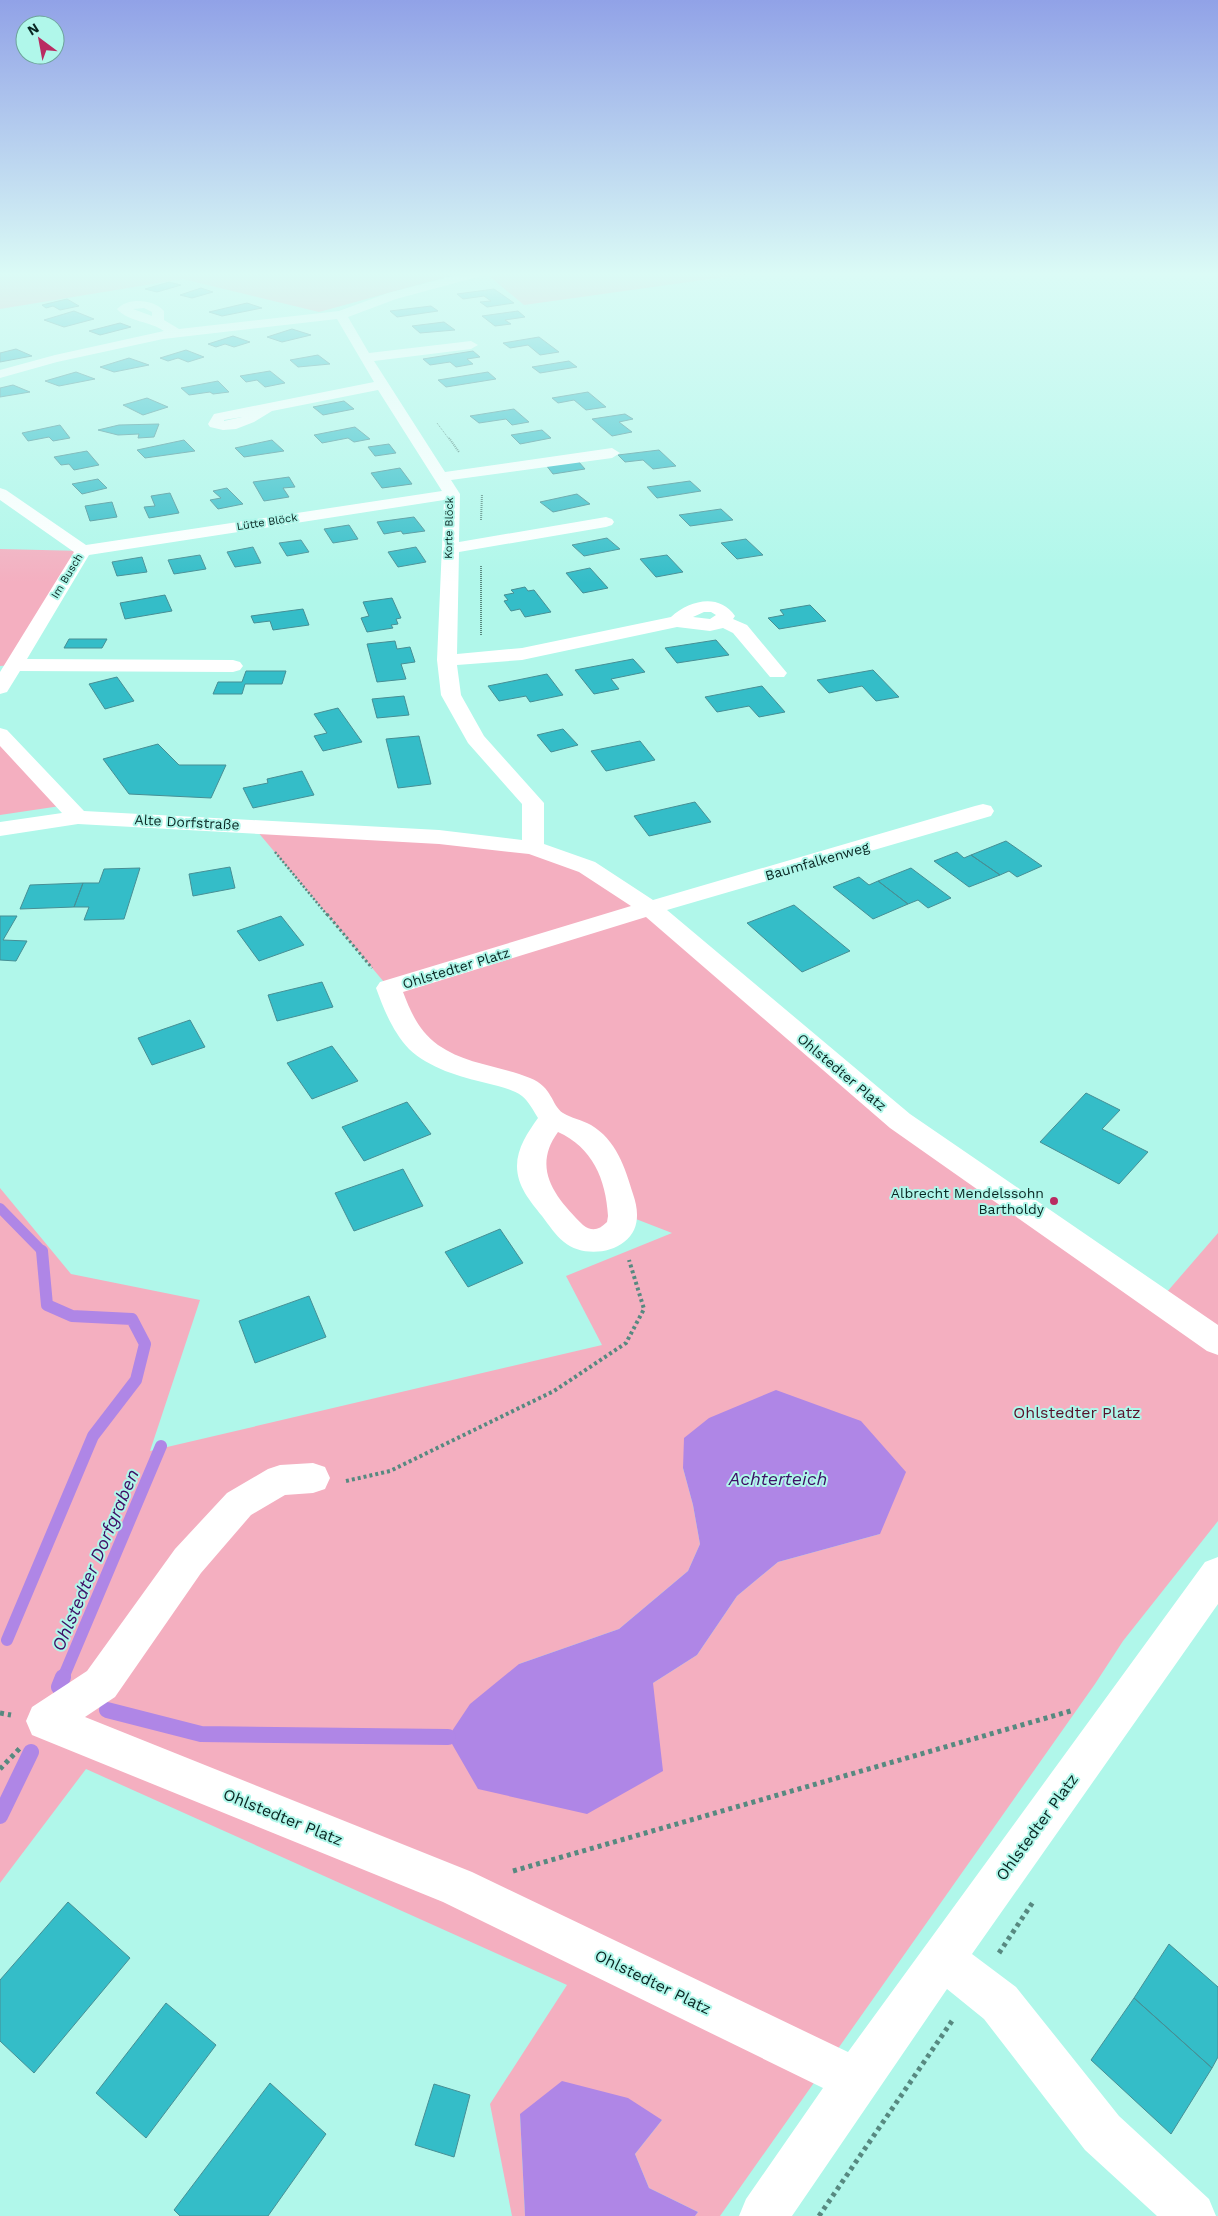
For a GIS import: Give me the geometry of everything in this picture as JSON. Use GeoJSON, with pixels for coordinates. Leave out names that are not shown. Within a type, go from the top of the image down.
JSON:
{"type":"FeatureCollection","features":[{"type":"Feature","properties":{"kind":"street","name":"Korte Blöck"},"geometry":{"type":"LineString","coordinates":[[377,376],[452,494],[447,660],[450,695],[475,739],[533,803],[533,848]]}},
{"type":"Feature","properties":{"kind":"street"},"geometry":{"type":"LineString","coordinates":[[267,408],[382,385]]}},
{"type":"Feature","properties":{"kind":"street"},"geometry":{"type":"LineString","coordinates":[[441,477],[612,453]]}},
{"type":"Feature","properties":{"kind":"street","name":"Im Busch"},"geometry":{"type":"LineString","coordinates":[[0,493],[83,550],[0,688]]}},
{"type":"Feature","properties":{"kind":"street","name":"Lütte Blöck"},"geometry":{"type":"LineString","coordinates":[[83,550],[452,494]]}},
{"type":"Feature","properties":{"kind":"street"},"geometry":{"type":"LineString","coordinates":[[449,549],[606,522]]}},
{"type":"Feature","properties":{"kind":"street"},"geometry":{"type":"LineString","coordinates":[[447,660],[522,654],[677,621],[700,625],[717,624],[722,620],[740,629],[777,673]]}},
{"type":"Feature","properties":{"kind":"street"},"geometry":{"type":"LineString","coordinates":[[14,665],[233,666]]}},
{"type":"Feature","properties":{"kind":"street"},"geometry":{"type":"LineString","coordinates":[[0,734],[78,817]]}},
{"type":"Feature","properties":{"kind":"street","name":"Baumfalkenweg"},"geometry":{"type":"LineString","coordinates":[[650,908],[983,811]]}},
{"type":"Feature","properties":{"kind":"street","name":"Alte Dorfstraße"},"geometry":{"type":"LineString","coordinates":[[0,829],[78,817],[252,825]]}},
{"type":"Feature","properties":{"kind":"street","name":"Ohlstedter Platz"},"geometry":{"type":"LineString","coordinates":[[252,825],[439,837],[533,848],[588,867],[650,908],[900,1122],[1218,1342]]}},
{"type":"Feature","properties":{"kind":"street","name":"Ohlstedter Platz"},"geometry":{"type":"LineString","coordinates":[[552,1119],[538,1095],[524,1085],[499,1076],[475,1071],[434,1056],[418,1044],[400,1020],[390,988],[650,908]]}},
{"type":"Feature","properties":{"kind":"street"},"geometry":{"type":"LineString","coordinates":[[552,1119],[576,1127],[597,1143],[611,1165],[623,1214],[622,1223],[616,1232],[609,1237],[598,1241],[579,1237],[562,1220],[534,1183],[531,1161],[537,1137],[552,1119]]}},
{"type":"Feature","properties":{"kind":"street","name":"Ohlstedter Platz"},"geometry":{"type":"LineString","coordinates":[[313,1478],[280,1480],[239,1504],[188,1561],[101,1684],[46,1721],[457,1887],[856,2080]]}},
{"type":"Feature","properties":{"kind":"street","name":"Ohlstedter Platz"},"geometry":{"type":"LineString","coordinates":[[774,2211],[856,2080],[960,1972],[1132,1694],[1218,1574]]}},
{"type":"Feature","properties":{"kind":"street"},"geometry":{"type":"LineString","coordinates":[[960,1972],[1000,2003],[1102,2133],[1192,2216]]}},
{"type":"Feature","properties":{"kind":"path","name":"Alte Dorfstraße"},"geometry":{"type":"LineString","coordinates":[[252,825],[390,988]]}},
{"type":"Feature","properties":{"kind":"path"},"geometry":{"type":"LineString","coordinates":[[313,1478],[346,1482],[390,1471],[554,1391],[626,1343],[644,1309],[627,1257],[609,1237]]}},
{"type":"Feature","properties":{"kind":"path"},"geometry":{"type":"LineString","coordinates":[[457,1887],[1132,1694]]}},
{"type":"Feature","properties":{"kind":"path"},"geometry":{"type":"LineString","coordinates":[[819,2216],[960,1972],[1037,1896]]}},
{"type":"Feature","properties":{"kind":"green space"},"geometry":{"type":"Polygon","coordinates":[[[0,549],[83,551],[14,665],[0,666],[0,549]]]}},
{"type":"Feature","properties":{"kind":"green space"},"geometry":{"type":"Polygon","coordinates":[[[0,734],[67,805],[0,815],[0,734]]]}},
{"type":"Feature","properties":{"kind":"green space"},"geometry":{"type":"Polygon","coordinates":[[[252,825],[533,848],[587,867],[900,1121],[1160,1300],[1218,1233],[1218,1521],[1123,1641],[1095,1684],[720,2216],[695,2216],[698,2212],[649,2188],[635,2154],[662,2120],[520,2114],[525,2216],[512,2216],[490,2104],[567,1985],[86,1769],[0,1883],[0,1188],[71,1274],[200,1300],[150,1451],[602,1345],[566,1276],[672,1233],[623,1214],[598,1241],[534,1183],[552,1119],[538,1095],[434,1056],[389,988],[252,825]],[[683,1468],[693,1505],[700,1544],[688,1571],[619,1629],[519,1664],[653,1683],[697,1655],[737,1596],[778,1562],[880,1534],[683,1468]]]}},
{"type":"Feature","properties":{"kind":"water","name":"Achterteich"},"geometry":{"type":"Polygon","coordinates":[[[776,1390],[861,1421],[906,1472],[880,1534],[778,1562],[737,1596],[697,1655],[653,1683],[663,1771],[587,1814],[478,1789],[448,1737],[470,1704],[519,1664],[619,1629],[688,1571],[700,1544],[693,1505],[683,1468],[684,1438],[709,1418],[776,1390]]]}},
{"type":"Feature","properties":{"kind":"water"},"geometry":{"type":"Polygon","coordinates":[[[562,2081],[628,2098],[662,2120],[635,2154],[649,2188],[698,2212],[695,2216],[525,2216],[520,2114],[562,2081]]]}},
{"type":"Feature","properties":{"kind":"building"},"geometry":{"type":"Polygon","coordinates":[[[61,376],[88,376],[95,379],[59,386],[45,381],[61,376]]]}},
{"type":"Feature","properties":{"kind":"building"},"geometry":{"type":"Polygon","coordinates":[[[240,376],[277,376],[285,383],[265,387],[257,380],[246,382],[240,376]]]}},
{"type":"Feature","properties":{"kind":"building"},"geometry":{"type":"Polygon","coordinates":[[[460,376],[493,376],[496,379],[446,387],[438,380],[460,376]]]}},
{"type":"Feature","properties":{"kind":"building"},"geometry":{"type":"Polygon","coordinates":[[[218,381],[229,392],[189,395],[181,388],[218,381]]]}},
{"type":"Feature","properties":{"kind":"building"},"geometry":{"type":"Polygon","coordinates":[[[13,385],[30,392],[0,397],[0,388],[13,385]]]}},
{"type":"Feature","properties":{"kind":"building"},"geometry":{"type":"Polygon","coordinates":[[[588,392],[606,407],[586,410],[574,400],[558,403],[552,398],[588,392]]]}},
{"type":"Feature","properties":{"kind":"building"},"geometry":{"type":"Polygon","coordinates":[[[147,398],[168,407],[143,415],[123,405],[147,398]]]}},
{"type":"Feature","properties":{"kind":"building"},"geometry":{"type":"Polygon","coordinates":[[[344,401],[354,409],[323,415],[313,407],[344,401]]]}},
{"type":"Feature","properties":{"kind":"building"},"geometry":{"type":"Polygon","coordinates":[[[514,409],[529,422],[512,425],[506,419],[479,423],[470,416],[514,409]]]}},
{"type":"Feature","properties":{"kind":"building"},"geometry":{"type":"Polygon","coordinates":[[[625,414],[633,419],[619,422],[632,432],[612,436],[592,419],[625,414]]]}},
{"type":"Feature","properties":{"kind":"building"},"geometry":{"type":"Polygon","coordinates":[[[159,424],[154,437],[138,438],[139,434],[118,435],[98,430],[119,425],[159,424]]]}},
{"type":"Feature","properties":{"kind":"building"},"geometry":{"type":"Polygon","coordinates":[[[60,425],[70,438],[53,441],[49,437],[28,441],[22,433],[60,425]]]}},
{"type":"Feature","properties":{"kind":"building"},"geometry":{"type":"Polygon","coordinates":[[[355,427],[370,439],[354,442],[348,438],[322,443],[314,435],[355,427]]]}},
{"type":"Feature","properties":{"kind":"building"},"geometry":{"type":"Polygon","coordinates":[[[542,430],[551,438],[520,444],[511,435],[542,430]]]}},
{"type":"Feature","properties":{"kind":"building"},"geometry":{"type":"Polygon","coordinates":[[[184,440],[195,451],[145,458],[137,450],[184,440]]]}},
{"type":"Feature","properties":{"kind":"building"},"geometry":{"type":"Polygon","coordinates":[[[272,440],[284,451],[244,457],[235,448],[272,440]]]}},
{"type":"Feature","properties":{"kind":"building"},"geometry":{"type":"Polygon","coordinates":[[[389,444],[396,453],[375,456],[368,447],[389,444]]]}},
{"type":"Feature","properties":{"kind":"building"},"geometry":{"type":"Polygon","coordinates":[[[659,450],[676,466],[653,469],[643,460],[625,462],[618,455],[659,450]]]}},
{"type":"Feature","properties":{"kind":"building"},"geometry":{"type":"Polygon","coordinates":[[[87,451],[99,465],[74,470],[69,464],[61,465],[54,457],[87,451]]]}},
{"type":"Feature","properties":{"kind":"building"},"geometry":{"type":"Polygon","coordinates":[[[578,461],[585,469],[553,474],[546,465],[578,461]]]}},
{"type":"Feature","properties":{"kind":"building"},"geometry":{"type":"Polygon","coordinates":[[[400,468],[412,484],[382,488],[371,473],[400,468]]]}},
{"type":"Feature","properties":{"kind":"building"},"geometry":{"type":"Polygon","coordinates":[[[289,477],[295,487],[283,488],[289,497],[264,501],[253,482],[289,477]]]}},
{"type":"Feature","properties":{"kind":"building"},"geometry":{"type":"Polygon","coordinates":[[[98,479],[107,488],[82,494],[72,484],[98,479]]]}},
{"type":"Feature","properties":{"kind":"building"},"geometry":{"type":"Polygon","coordinates":[[[690,481],[701,491],[657,498],[647,487],[690,481]]]}},
{"type":"Feature","properties":{"kind":"building"},"geometry":{"type":"Polygon","coordinates":[[[227,488],[243,504],[218,509],[210,500],[221,498],[213,491],[227,488]]]}},
{"type":"Feature","properties":{"kind":"building"},"geometry":{"type":"Polygon","coordinates":[[[170,493],[179,513],[149,518],[144,507],[155,506],[151,496],[170,493]]]}},
{"type":"Feature","properties":{"kind":"building"},"geometry":{"type":"Polygon","coordinates":[[[577,494],[590,504],[553,512],[540,502],[577,494]]]}},
{"type":"Feature","properties":{"kind":"building"},"geometry":{"type":"Polygon","coordinates":[[[112,502],[117,517],[90,521],[85,506],[112,502]]]}},
{"type":"Feature","properties":{"kind":"building"},"geometry":{"type":"Polygon","coordinates":[[[721,509],[733,520],[690,526],[679,515],[721,509]]]}},
{"type":"Feature","properties":{"kind":"building"},"geometry":{"type":"Polygon","coordinates":[[[414,517],[425,531],[403,534],[401,531],[384,534],[377,522],[414,517]]]}},
{"type":"Feature","properties":{"kind":"building"},"geometry":{"type":"Polygon","coordinates":[[[349,525],[358,539],[333,543],[324,529],[349,525]]]}},
{"type":"Feature","properties":{"kind":"building"},"geometry":{"type":"Polygon","coordinates":[[[607,538],[620,549],[584,556],[572,545],[607,538]]]}},
{"type":"Feature","properties":{"kind":"building"},"geometry":{"type":"Polygon","coordinates":[[[746,539],[763,555],[737,559],[721,543],[746,539]]]}},
{"type":"Feature","properties":{"kind":"building"},"geometry":{"type":"Polygon","coordinates":[[[301,540],[309,552],[287,556],[279,543],[301,540]]]}},
{"type":"Feature","properties":{"kind":"building"},"geometry":{"type":"Polygon","coordinates":[[[253,547],[261,563],[235,567],[227,552],[253,547]]]}},
{"type":"Feature","properties":{"kind":"building"},"geometry":{"type":"Polygon","coordinates":[[[416,547],[426,562],[398,567],[388,552],[416,547]]]}},
{"type":"Feature","properties":{"kind":"building"},"geometry":{"type":"Polygon","coordinates":[[[200,555],[206,569],[174,574],[168,560],[200,555]]]}},
{"type":"Feature","properties":{"kind":"building"},"geometry":{"type":"Polygon","coordinates":[[[667,555],[683,572],[656,577],[640,559],[667,555]]]}},
{"type":"Feature","properties":{"kind":"building"},"geometry":{"type":"Polygon","coordinates":[[[142,557],[147,572],[117,576],[112,562],[142,557]]]}},
{"type":"Feature","properties":{"kind":"building"},"geometry":{"type":"Polygon","coordinates":[[[590,568],[608,588],[583,593],[566,573],[590,568]]]}},
{"type":"Feature","properties":{"kind":"building"},"geometry":{"type":"Polygon","coordinates":[[[525,587],[528,591],[534,590],[551,612],[525,617],[520,609],[511,611],[504,601],[508,600],[504,595],[514,593],[511,590],[525,587]]]}},
{"type":"Feature","properties":{"kind":"building"},"geometry":{"type":"Polygon","coordinates":[[[165,595],[172,611],[125,619],[120,603],[165,595]]]}},
{"type":"Feature","properties":{"kind":"building"},"geometry":{"type":"Polygon","coordinates":[[[392,598],[401,618],[396,619],[398,624],[391,625],[393,628],[367,632],[361,618],[369,616],[363,602],[392,598]]]}},
{"type":"Feature","properties":{"kind":"building"},"geometry":{"type":"Polygon","coordinates":[[[810,605],[826,621],[779,629],[768,618],[784,615],[780,610],[810,605]]]}},
{"type":"Feature","properties":{"kind":"building"},"geometry":{"type":"Polygon","coordinates":[[[303,609],[309,625],[273,630],[270,621],[254,623],[251,616],[303,609]]]}},
{"type":"Feature","properties":{"kind":"building"},"geometry":{"type":"Polygon","coordinates":[[[69,639],[107,639],[102,648],[64,648],[69,639]]]}},
{"type":"Feature","properties":{"kind":"building"},"geometry":{"type":"Polygon","coordinates":[[[716,640],[729,655],[677,663],[665,648],[716,640]]]}},
{"type":"Feature","properties":{"kind":"building"},"geometry":{"type":"Polygon","coordinates":[[[395,641],[397,649],[410,647],[415,662],[401,664],[406,679],[377,682],[367,644],[395,641]]]}},
{"type":"Feature","properties":{"kind":"building"},"geometry":{"type":"Polygon","coordinates":[[[633,659],[645,672],[611,679],[619,689],[594,694],[575,670],[633,659]]]}},
{"type":"Feature","properties":{"kind":"building"},"geometry":{"type":"Polygon","coordinates":[[[873,670],[899,697],[876,701],[862,686],[829,693],[817,680],[873,670]]]}},
{"type":"Feature","properties":{"kind":"building"},"geometry":{"type":"Polygon","coordinates":[[[246,671],[286,671],[282,684],[245,684],[242,694],[213,694],[218,682],[242,682],[246,671]]]}},
{"type":"Feature","properties":{"kind":"building"},"geometry":{"type":"Polygon","coordinates":[[[547,674],[563,695],[530,702],[526,696],[499,701],[488,686],[547,674]]]}},
{"type":"Feature","properties":{"kind":"building"},"geometry":{"type":"Polygon","coordinates":[[[117,677],[134,701],[105,709],[89,684],[117,677]]]}},
{"type":"Feature","properties":{"kind":"building"},"geometry":{"type":"Polygon","coordinates":[[[762,686],[785,712],[759,717],[749,706],[717,712],[705,697],[762,686]]]}},
{"type":"Feature","properties":{"kind":"building"},"geometry":{"type":"Polygon","coordinates":[[[404,696],[409,715],[377,718],[372,699],[404,696]]]}},
{"type":"Feature","properties":{"kind":"building"},"geometry":{"type":"Polygon","coordinates":[[[338,708],[362,742],[323,751],[314,736],[327,733],[314,714],[338,708]]]}},
{"type":"Feature","properties":{"kind":"building"},"geometry":{"type":"Polygon","coordinates":[[[563,729],[578,745],[551,752],[537,735],[563,729]]]}},
{"type":"Feature","properties":{"kind":"building"},"geometry":{"type":"Polygon","coordinates":[[[419,736],[431,784],[398,788],[386,739],[419,736]]]}},
{"type":"Feature","properties":{"kind":"building"},"geometry":{"type":"Polygon","coordinates":[[[640,741],[655,760],[606,771],[591,751],[640,741]]]}},
{"type":"Feature","properties":{"kind":"building"},"geometry":{"type":"Polygon","coordinates":[[[158,744],[179,765],[226,765],[211,798],[129,794],[103,759],[158,744]]]}},
{"type":"Feature","properties":{"kind":"building"},"geometry":{"type":"Polygon","coordinates":[[[302,771],[314,795],[253,808],[243,788],[268,783],[267,779],[302,771]]]}},
{"type":"Feature","properties":{"kind":"building"},"geometry":{"type":"Polygon","coordinates":[[[695,802],[711,822],[649,836],[634,816],[695,802]]]}},
{"type":"Feature","properties":{"kind":"building"},"geometry":{"type":"Polygon","coordinates":[[[1006,841],[1042,866],[1017,877],[1009,871],[1000,875],[971,855],[1006,841]]]}},
{"type":"Feature","properties":{"kind":"building"},"geometry":{"type":"Polygon","coordinates":[[[957,852],[964,858],[971,855],[1000,875],[969,887],[934,861],[957,852]]]}},
{"type":"Feature","properties":{"kind":"building"},"geometry":{"type":"Polygon","coordinates":[[[230,867],[235,888],[193,896],[189,874],[230,867]]]}},
{"type":"Feature","properties":{"kind":"building"},"geometry":{"type":"Polygon","coordinates":[[[140,868],[124,919],[84,920],[89,907],[74,907],[83,883],[99,883],[104,869],[140,868]]]}},
{"type":"Feature","properties":{"kind":"building"},"geometry":{"type":"Polygon","coordinates":[[[911,868],[951,898],[928,908],[918,900],[908,904],[878,881],[911,868]]]}},
{"type":"Feature","properties":{"kind":"building"},"geometry":{"type":"Polygon","coordinates":[[[859,877],[869,885],[878,881],[908,904],[873,919],[833,887],[859,877]]]}},
{"type":"Feature","properties":{"kind":"building"},"geometry":{"type":"Polygon","coordinates":[[[83,883],[74,907],[20,909],[30,885],[83,883]]]}},
{"type":"Feature","properties":{"kind":"building"},"geometry":{"type":"Polygon","coordinates":[[[794,905],[850,951],[802,972],[747,923],[794,905]]]}},
{"type":"Feature","properties":{"kind":"building"},"geometry":{"type":"Polygon","coordinates":[[[0,916],[17,916],[3,940],[27,941],[16,961],[0,960],[0,916]]]}},
{"type":"Feature","properties":{"kind":"building"},"geometry":{"type":"Polygon","coordinates":[[[281,916],[304,945],[259,961],[237,931],[281,916]]]}},
{"type":"Feature","properties":{"kind":"building"},"geometry":{"type":"Polygon","coordinates":[[[322,982],[333,1007],[277,1021],[268,995],[322,982]]]}},
{"type":"Feature","properties":{"kind":"building"},"geometry":{"type":"Polygon","coordinates":[[[190,1020],[205,1047],[152,1065],[138,1038],[190,1020]]]}},
{"type":"Feature","properties":{"kind":"building"},"geometry":{"type":"Polygon","coordinates":[[[332,1046],[358,1081],[312,1099],[287,1063],[332,1046]]]}},
{"type":"Feature","properties":{"kind":"building"},"geometry":{"type":"Polygon","coordinates":[[[1086,1093],[1120,1110],[1102,1129],[1148,1152],[1119,1184],[1040,1142],[1086,1093]]]}},
{"type":"Feature","properties":{"kind":"building"},"geometry":{"type":"Polygon","coordinates":[[[407,1102],[431,1134],[364,1161],[342,1127],[407,1102]]]}},
{"type":"Feature","properties":{"kind":"building"},"geometry":{"type":"Polygon","coordinates":[[[403,1169],[423,1206],[354,1231],[335,1193],[403,1169]]]}},
{"type":"Feature","properties":{"kind":"building"},"geometry":{"type":"Polygon","coordinates":[[[500,1229],[523,1263],[468,1287],[445,1252],[500,1229]]]}},
{"type":"Feature","properties":{"kind":"building"},"geometry":{"type":"Polygon","coordinates":[[[309,1296],[326,1337],[255,1363],[239,1321],[309,1296]]]}},
{"type":"Feature","properties":{"kind":"building"},"geometry":{"type":"Polygon","coordinates":[[[68,1902],[130,1958],[34,2073],[0,2041],[0,1980],[68,1902]]]}},
{"type":"Feature","properties":{"kind":"building"},"geometry":{"type":"Polygon","coordinates":[[[1169,1944],[1218,1987],[1218,2057],[1212,2068],[1134,1998],[1169,1944]]]}},
{"type":"Feature","properties":{"kind":"building"},"geometry":{"type":"Polygon","coordinates":[[[1134,1998],[1212,2068],[1171,2134],[1091,2060],[1134,1998]]]}},
{"type":"Feature","properties":{"kind":"building"},"geometry":{"type":"Polygon","coordinates":[[[166,2003],[216,2045],[146,2138],[96,2093],[166,2003]]]}},
{"type":"Feature","properties":{"kind":"building"},"geometry":{"type":"Polygon","coordinates":[[[270,2083],[326,2134],[268,2216],[180,2216],[174,2210],[270,2083]]]}},
{"type":"Feature","properties":{"kind":"building"},"geometry":{"type":"Polygon","coordinates":[[[434,2084],[470,2095],[454,2157],[415,2145],[434,2084]]]}},
{"type":"Feature","properties":{"kind":"waterway"},"geometry":{"type":"LineString","coordinates":[[0,1208],[43,1252]]}},
{"type":"Feature","properties":{"kind":"waterway"},"geometry":{"type":"LineString","coordinates":[[7,1640],[93,1436],[136,1380],[145,1344],[132,1319],[72,1316],[47,1305],[42,1251]]}},
{"type":"Feature","properties":{"kind":"waterway","name":"Ohlstedter Dorfgraben"},"geometry":{"type":"LineString","coordinates":[[63,1678],[161,1446]]}},
{"type":"Feature","properties":{"kind":"waterway","name":"Ohlstedter Dorfgraben"},"geometry":{"type":"LineString","coordinates":[[59,1687],[63,1677]]}},
{"type":"Feature","properties":{"kind":"waterway"},"geometry":{"type":"LineString","coordinates":[[107,1710],[201,1734],[448,1737]]}},
{"type":"Feature","properties":{"kind":"waterway","name":"Ohlstedter Dorfgraben"},"geometry":{"type":"LineString","coordinates":[[0,1816],[31,1752]]}},
{"type":"Feature","properties":{"kind":"place","name":"Albrecht Mendelssohn Bartholdy"},"geometry":{"type":"Point","coordinates":[1054,1201]}}]}
